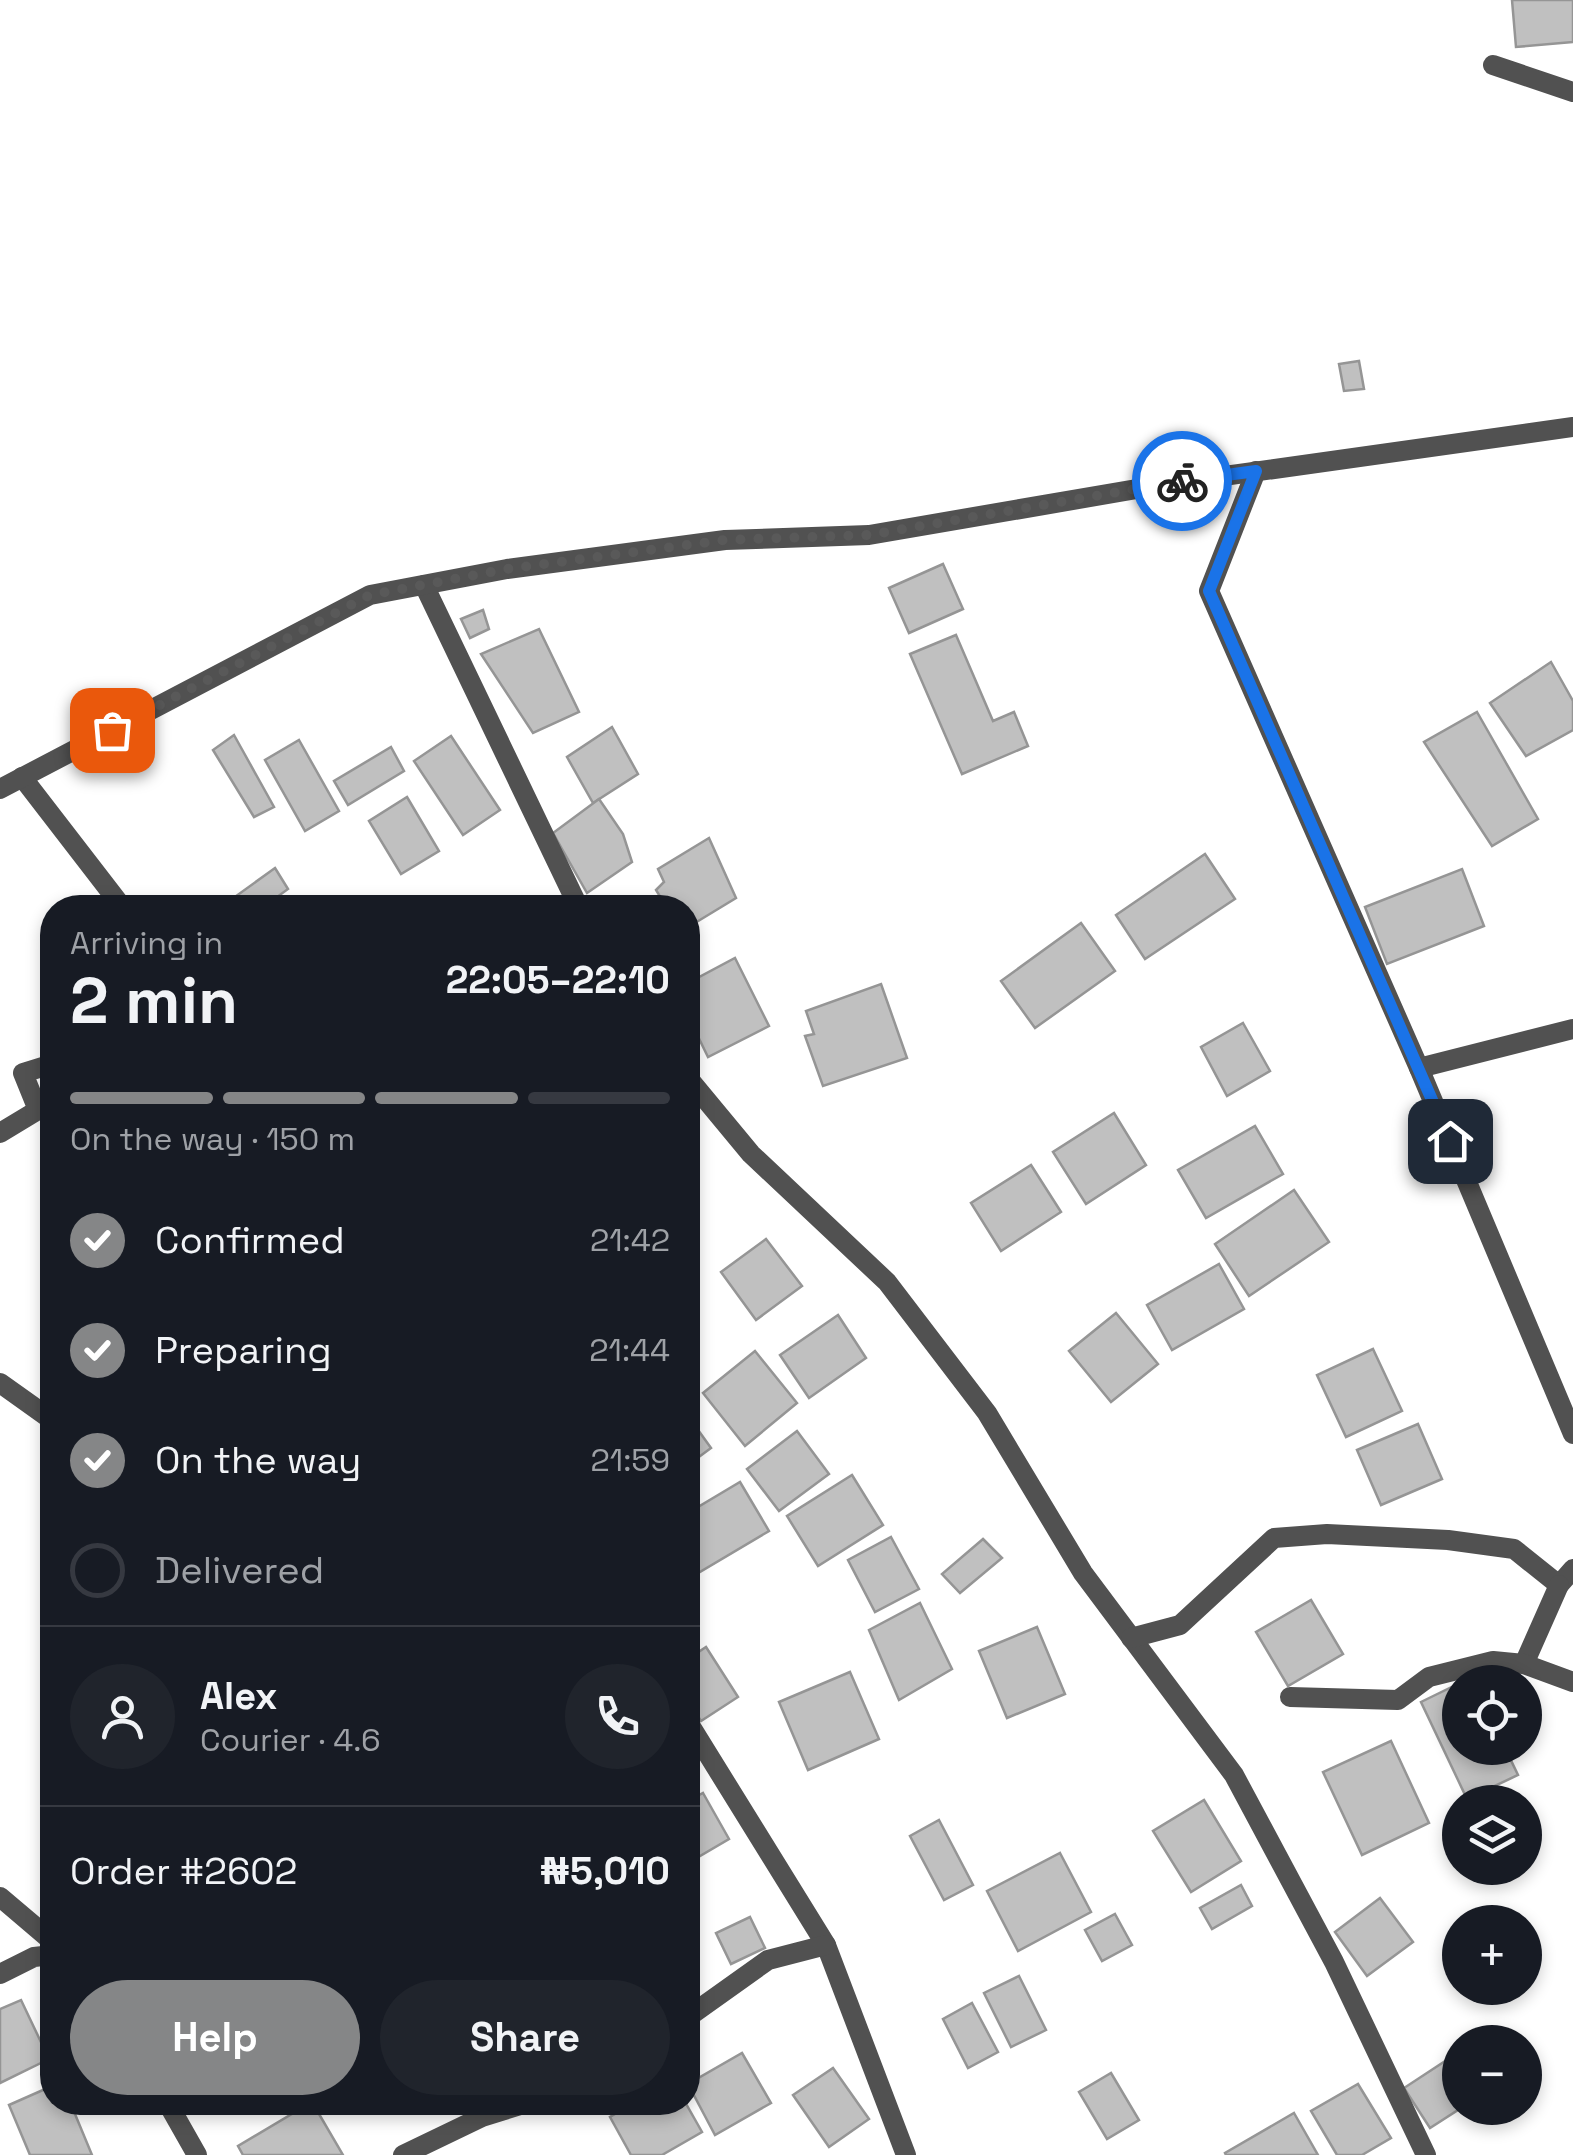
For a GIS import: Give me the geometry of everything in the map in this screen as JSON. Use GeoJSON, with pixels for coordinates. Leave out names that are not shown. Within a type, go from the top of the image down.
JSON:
{"type":"FeatureCollection","features":[{"type":"Feature","properties":{"kind":"street"},"geometry":{"type":"LineString","coordinates":[[1493,65],[1573,92]]}},
{"type":"Feature","properties":{"kind":"street"},"geometry":{"type":"LineString","coordinates":[[0,790],[370,595],[507,569],[725,540],[869,535],[1256,471],[1573,427]]}},
{"type":"Feature","properties":{"kind":"street"},"geometry":{"type":"LineString","coordinates":[[1256,471],[1209,591],[1420,1068],[1573,1434]]}},
{"type":"Feature","properties":{"kind":"street"},"geometry":{"type":"LineString","coordinates":[[424,585],[573,895]]}},
{"type":"Feature","properties":{"kind":"street"},"geometry":{"type":"LineString","coordinates":[[22,777],[113,895]]}},
{"type":"Feature","properties":{"kind":"street"},"geometry":{"type":"LineString","coordinates":[[1420,1068],[1573,1029]]}},
{"type":"Feature","properties":{"kind":"street"},"geometry":{"type":"LineString","coordinates":[[0,1133],[38,1110],[23,1073],[40,1068]]}},
{"type":"Feature","properties":{"kind":"street"},"geometry":{"type":"LineString","coordinates":[[700,1092],[751,1154],[887,1282],[988,1413],[1083,1573],[1234,1775],[1334,1962],[1426,2155]]}},
{"type":"Feature","properties":{"kind":"street"},"geometry":{"type":"LineString","coordinates":[[0,1383],[40,1411]]}},
{"type":"Feature","properties":{"kind":"street"},"geometry":{"type":"LineString","coordinates":[[1131,1638],[1180,1625],[1274,1538],[1361,1536],[1514,1549],[1566,1577],[1524,1664]]}},
{"type":"Feature","properties":{"kind":"street"},"geometry":{"type":"LineString","coordinates":[[1290,1697],[1398,1700],[1429,1676],[1493,1661],[1524,1664],[1573,1682]]}},
{"type":"Feature","properties":{"kind":"street"},"geometry":{"type":"LineString","coordinates":[[700,1741],[826,1945],[906,2155]]}},
{"type":"Feature","properties":{"kind":"street"},"geometry":{"type":"LineString","coordinates":[[0,1897],[40,1931]]}},
{"type":"Feature","properties":{"kind":"street"},"geometry":{"type":"LineString","coordinates":[[700,2008],[768,1960],[826,1945]]}},
{"type":"Feature","properties":{"kind":"street"},"geometry":{"type":"LineString","coordinates":[[0,1974],[40,1956]]}},
{"type":"Feature","properties":{"kind":"street"},"geometry":{"type":"LineString","coordinates":[[174,2115],[197,2155]]}},
{"type":"Feature","properties":{"kind":"street"},"geometry":{"type":"LineString","coordinates":[[403,2155],[488,2115]]}},
{"type":"Feature","properties":{"kind":"building"},"geometry":{"type":"Polygon","coordinates":[[[1512,0],[1573,0],[1573,42],[1516,47],[1512,0]]]}},
{"type":"Feature","properties":{"kind":"building"},"geometry":{"type":"Polygon","coordinates":[[[1359,361],[1364,389],[1344,391],[1339,364],[1359,361]]]}},
{"type":"Feature","properties":{"kind":"building"},"geometry":{"type":"Polygon","coordinates":[[[943,564],[963,609],[909,633],[889,588],[943,564]]]}},
{"type":"Feature","properties":{"kind":"building"},"geometry":{"type":"Polygon","coordinates":[[[483,610],[489,629],[470,638],[461,619],[483,610]]]}},
{"type":"Feature","properties":{"kind":"building"},"geometry":{"type":"Polygon","coordinates":[[[539,629],[579,712],[533,733],[481,654],[539,629]]]}},
{"type":"Feature","properties":{"kind":"building"},"geometry":{"type":"Polygon","coordinates":[[[956,635],[993,721],[1014,712],[1028,746],[962,774],[910,654],[956,635]]]}},
{"type":"Feature","properties":{"kind":"building"},"geometry":{"type":"Polygon","coordinates":[[[1551,662],[1573,701],[1573,730],[1526,756],[1490,703],[1551,662]]]}},
{"type":"Feature","properties":{"kind":"building"},"geometry":{"type":"Polygon","coordinates":[[[1477,712],[1538,819],[1492,846],[1424,742],[1477,712]]]}},
{"type":"Feature","properties":{"kind":"building"},"geometry":{"type":"Polygon","coordinates":[[[612,727],[638,774],[593,803],[567,757],[612,727]]]}},
{"type":"Feature","properties":{"kind":"building"},"geometry":{"type":"Polygon","coordinates":[[[234,735],[274,807],[254,817],[213,750],[234,735]]]}},
{"type":"Feature","properties":{"kind":"building"},"geometry":{"type":"Polygon","coordinates":[[[451,736],[500,810],[463,835],[414,761],[451,736]]]}},
{"type":"Feature","properties":{"kind":"building"},"geometry":{"type":"Polygon","coordinates":[[[299,740],[339,811],[305,831],[265,760],[299,740]]]}},
{"type":"Feature","properties":{"kind":"building"},"geometry":{"type":"Polygon","coordinates":[[[391,747],[404,771],[348,805],[334,781],[391,747]]]}},
{"type":"Feature","properties":{"kind":"building"},"geometry":{"type":"Polygon","coordinates":[[[407,797],[439,851],[401,874],[369,821],[407,797]]]}},
{"type":"Feature","properties":{"kind":"building"},"geometry":{"type":"Polygon","coordinates":[[[599,799],[623,834],[632,862],[587,893],[553,833],[599,799]]]}},
{"type":"Feature","properties":{"kind":"building"},"geometry":{"type":"Polygon","coordinates":[[[709,838],[736,898],[700,920],[700,895],[659,895],[656,890],[664,882],[658,869],[709,838]]]}},
{"type":"Feature","properties":{"kind":"building"},"geometry":{"type":"Polygon","coordinates":[[[1205,854],[1235,899],[1145,959],[1116,915],[1205,854]]]}},
{"type":"Feature","properties":{"kind":"building"},"geometry":{"type":"Polygon","coordinates":[[[275,868],[288,889],[280,895],[238,895],[275,868]]]}},
{"type":"Feature","properties":{"kind":"building"},"geometry":{"type":"Polygon","coordinates":[[[1462,869],[1484,926],[1387,964],[1365,907],[1462,869]]]}},
{"type":"Feature","properties":{"kind":"building"},"geometry":{"type":"Polygon","coordinates":[[[1081,923],[1115,971],[1035,1028],[1001,981],[1081,923]]]}},
{"type":"Feature","properties":{"kind":"building"},"geometry":{"type":"Polygon","coordinates":[[[735,958],[769,1026],[708,1057],[700,1041],[700,977],[735,958]]]}},
{"type":"Feature","properties":{"kind":"building"},"geometry":{"type":"Polygon","coordinates":[[[881,984],[907,1058],[823,1086],[805,1036],[814,1034],[806,1011],[881,984]]]}},
{"type":"Feature","properties":{"kind":"building"},"geometry":{"type":"Polygon","coordinates":[[[1243,1023],[1270,1071],[1227,1096],[1201,1047],[1243,1023]]]}},
{"type":"Feature","properties":{"kind":"building"},"geometry":{"type":"Polygon","coordinates":[[[1114,1113],[1146,1165],[1086,1204],[1053,1152],[1114,1113]]]}},
{"type":"Feature","properties":{"kind":"building"},"geometry":{"type":"Polygon","coordinates":[[[1255,1126],[1283,1174],[1206,1218],[1178,1170],[1255,1126]]]}},
{"type":"Feature","properties":{"kind":"building"},"geometry":{"type":"Polygon","coordinates":[[[1031,1165],[1061,1212],[1001,1251],[971,1203],[1031,1165]]]}},
{"type":"Feature","properties":{"kind":"building"},"geometry":{"type":"Polygon","coordinates":[[[1294,1190],[1329,1242],[1249,1296],[1215,1244],[1294,1190]]]}},
{"type":"Feature","properties":{"kind":"building"},"geometry":{"type":"Polygon","coordinates":[[[766,1239],[802,1286],[756,1320],[721,1272],[766,1239]]]}},
{"type":"Feature","properties":{"kind":"building"},"geometry":{"type":"Polygon","coordinates":[[[1219,1264],[1244,1309],[1172,1350],[1147,1305],[1219,1264]]]}},
{"type":"Feature","properties":{"kind":"building"},"geometry":{"type":"Polygon","coordinates":[[[1116,1313],[1158,1364],[1111,1402],[1069,1351],[1116,1313]]]}},
{"type":"Feature","properties":{"kind":"building"},"geometry":{"type":"Polygon","coordinates":[[[838,1315],[866,1358],[809,1398],[780,1355],[838,1315]]]}},
{"type":"Feature","properties":{"kind":"building"},"geometry":{"type":"Polygon","coordinates":[[[1373,1349],[1402,1411],[1346,1437],[1317,1375],[1373,1349]]]}},
{"type":"Feature","properties":{"kind":"building"},"geometry":{"type":"Polygon","coordinates":[[[755,1351],[797,1403],[745,1446],[703,1393],[755,1351]]]}},
{"type":"Feature","properties":{"kind":"building"},"geometry":{"type":"Polygon","coordinates":[[[1418,1424],[1442,1479],[1381,1505],[1357,1450],[1418,1424]]]}},
{"type":"Feature","properties":{"kind":"building"},"geometry":{"type":"Polygon","coordinates":[[[797,1431],[829,1474],[779,1511],[747,1469],[797,1431]]]}},
{"type":"Feature","properties":{"kind":"building"},"geometry":{"type":"Polygon","coordinates":[[[700,1433],[711,1448],[700,1456],[700,1433]]]}},
{"type":"Feature","properties":{"kind":"building"},"geometry":{"type":"Polygon","coordinates":[[[852,1475],[883,1525],[818,1566],[787,1516],[852,1475]]]}},
{"type":"Feature","properties":{"kind":"building"},"geometry":{"type":"Polygon","coordinates":[[[740,1482],[769,1531],[700,1572],[700,1506],[740,1482]]]}},
{"type":"Feature","properties":{"kind":"building"},"geometry":{"type":"Polygon","coordinates":[[[891,1537],[919,1589],[875,1612],[848,1560],[891,1537]]]}},
{"type":"Feature","properties":{"kind":"building"},"geometry":{"type":"Polygon","coordinates":[[[983,1539],[1002,1558],[960,1593],[942,1574],[983,1539]]]}},
{"type":"Feature","properties":{"kind":"building"},"geometry":{"type":"Polygon","coordinates":[[[1311,1600],[1343,1654],[1288,1686],[1256,1632],[1311,1600]]]}},
{"type":"Feature","properties":{"kind":"building"},"geometry":{"type":"Polygon","coordinates":[[[920,1603],[952,1669],[899,1700],[869,1630],[920,1603]]]}},
{"type":"Feature","properties":{"kind":"building"},"geometry":{"type":"Polygon","coordinates":[[[1037,1627],[1065,1694],[1007,1718],[979,1651],[1037,1627]]]}},
{"type":"Feature","properties":{"kind":"building"},"geometry":{"type":"Polygon","coordinates":[[[706,1647],[738,1697],[701,1721],[700,1719],[700,1651],[706,1647]]]}},
{"type":"Feature","properties":{"kind":"building"},"geometry":{"type":"Polygon","coordinates":[[[850,1672],[879,1739],[808,1770],[779,1702],[850,1672]]]}},
{"type":"Feature","properties":{"kind":"building"},"geometry":{"type":"Polygon","coordinates":[[[1442,1692],[1442,1746],[1421,1702],[1442,1692]]]}},
{"type":"Feature","properties":{"kind":"building"},"geometry":{"type":"Polygon","coordinates":[[[1391,1741],[1429,1823],[1362,1855],[1323,1772],[1391,1741]]]}},
{"type":"Feature","properties":{"kind":"building"},"geometry":{"type":"Polygon","coordinates":[[[1451,1765],[1513,1765],[1518,1775],[1497,1785],[1460,1785],[1451,1765]]]}},
{"type":"Feature","properties":{"kind":"building"},"geometry":{"type":"Polygon","coordinates":[[[703,1793],[729,1839],[700,1856],[703,1793]]]}},
{"type":"Feature","properties":{"kind":"building"},"geometry":{"type":"Polygon","coordinates":[[[1204,1800],[1241,1861],[1191,1892],[1153,1831],[1204,1800]]]}},
{"type":"Feature","properties":{"kind":"building"},"geometry":{"type":"Polygon","coordinates":[[[939,1820],[973,1885],[944,1900],[910,1836],[939,1820]]]}},
{"type":"Feature","properties":{"kind":"building"},"geometry":{"type":"Polygon","coordinates":[[[1060,1853],[1091,1912],[1018,1951],[987,1891],[1060,1853]]]}},
{"type":"Feature","properties":{"kind":"building"},"geometry":{"type":"Polygon","coordinates":[[[1241,1885],[1252,1906],[1212,1929],[1200,1908],[1241,1885]]]}},
{"type":"Feature","properties":{"kind":"building"},"geometry":{"type":"Polygon","coordinates":[[[1380,1898],[1413,1942],[1367,1976],[1335,1932],[1380,1898]]]}},
{"type":"Feature","properties":{"kind":"building"},"geometry":{"type":"Polygon","coordinates":[[[1115,1914],[1132,1945],[1102,1961],[1085,1930],[1115,1914]]]}},
{"type":"Feature","properties":{"kind":"building"},"geometry":{"type":"Polygon","coordinates":[[[750,1917],[765,1948],[731,1964],[716,1933],[750,1917]]]}},
{"type":"Feature","properties":{"kind":"building"},"geometry":{"type":"Polygon","coordinates":[[[1019,1976],[1046,2030],[1011,2047],[984,1993],[1019,1976]]]}},
{"type":"Feature","properties":{"kind":"building"},"geometry":{"type":"Polygon","coordinates":[[[21,2000],[40,2040],[40,2063],[0,2083],[0,2009],[21,2000]]]}},
{"type":"Feature","properties":{"kind":"building"},"geometry":{"type":"Polygon","coordinates":[[[972,2003],[998,2052],[968,2068],[943,2019],[972,2003]]]}},
{"type":"Feature","properties":{"kind":"building"},"geometry":{"type":"Polygon","coordinates":[[[742,2053],[771,2103],[715,2135],[700,2107],[700,2077],[742,2053]]]}},
{"type":"Feature","properties":{"kind":"building"},"geometry":{"type":"Polygon","coordinates":[[[1442,2063],[1442,2120],[1430,2128],[1404,2088],[1442,2063]]]}},
{"type":"Feature","properties":{"kind":"building"},"geometry":{"type":"Polygon","coordinates":[[[833,2068],[869,2119],[829,2147],[793,2095],[833,2068]]]}},
{"type":"Feature","properties":{"kind":"building"},"geometry":{"type":"Polygon","coordinates":[[[1111,2073],[1139,2120],[1107,2139],[1079,2092],[1111,2073]]]}},
{"type":"Feature","properties":{"kind":"building"},"geometry":{"type":"Polygon","coordinates":[[[1358,2084],[1391,2138],[1362,2155],[1337,2155],[1311,2111],[1358,2084]]]}},
{"type":"Feature","properties":{"kind":"building"},"geometry":{"type":"Polygon","coordinates":[[[40,2091],[40,2115],[75,2115],[92,2155],[30,2155],[9,2105],[40,2091]]]}},
{"type":"Feature","properties":{"kind":"building"},"geometry":{"type":"Polygon","coordinates":[[[1294,2113],[1318,2155],[1226,2155],[1225,2153],[1294,2113]]]}},
{"type":"Feature","properties":{"kind":"building"},"geometry":{"type":"Polygon","coordinates":[[[290,2115],[320,2115],[343,2155],[243,2155],[238,2146],[290,2115]]]}},
{"type":"Feature","properties":{"kind":"building"},"geometry":{"type":"Polygon","coordinates":[[[692,2115],[702,2132],[662,2155],[631,2155],[610,2117],[692,2115]]]}},
{"type":"Feature","properties":{"kind":"way so far"},"geometry":{"type":"LineString","coordinates":[[112,730],[370,595],[507,569],[725,540],[869,535],[1182,481]]}},
{"type":"Feature","properties":{"kind":"route"},"geometry":{"type":"LineString","coordinates":[[1182,481],[1256,471],[1209,591],[1450,1141]]}}]}
